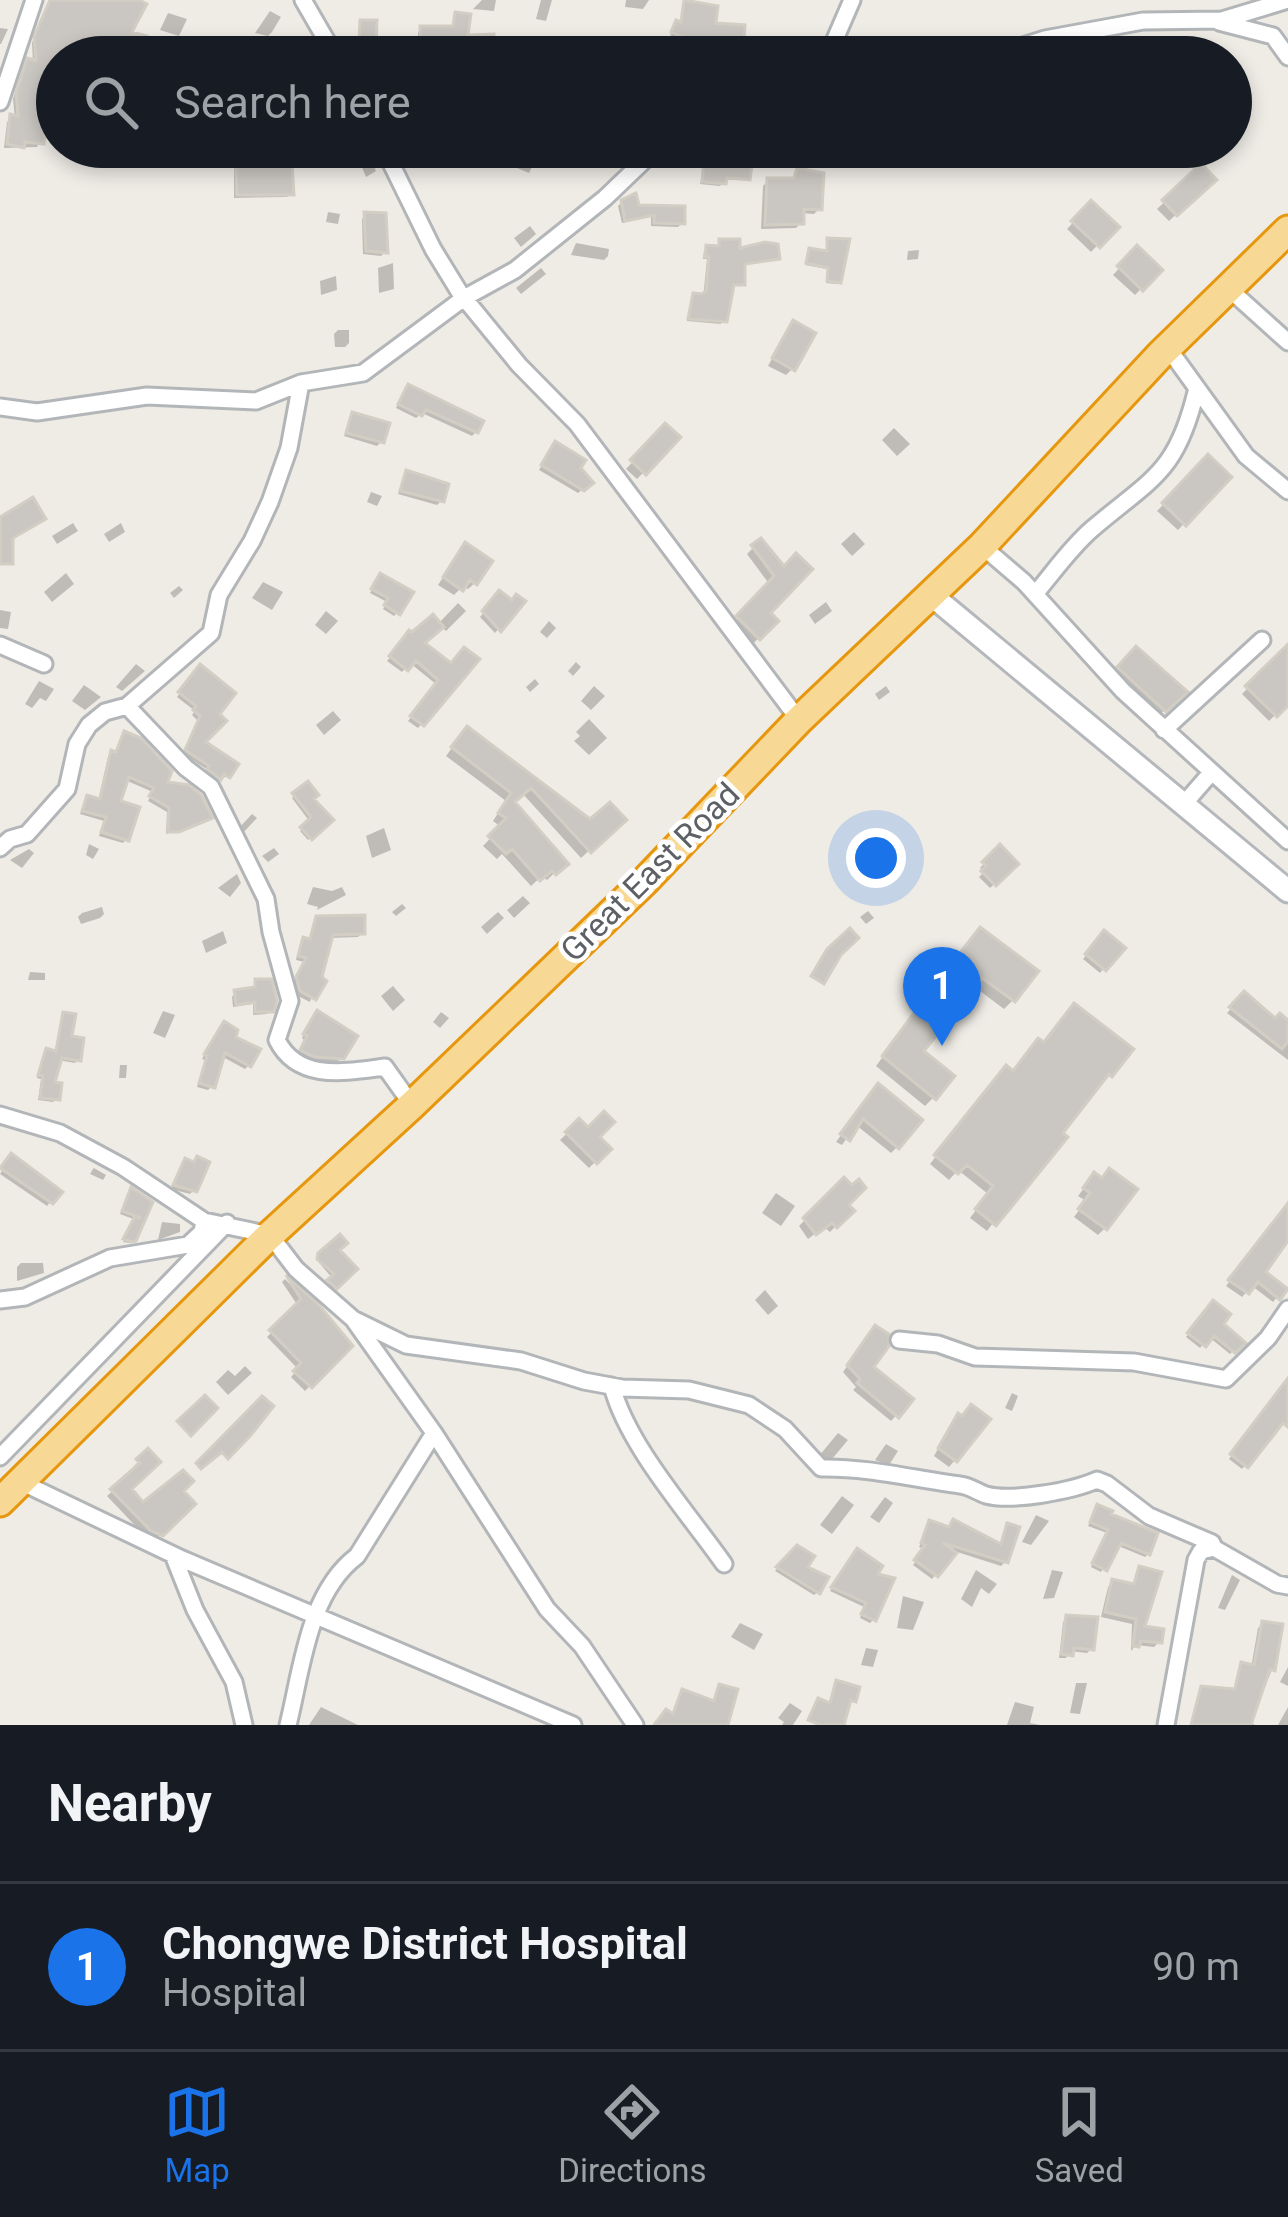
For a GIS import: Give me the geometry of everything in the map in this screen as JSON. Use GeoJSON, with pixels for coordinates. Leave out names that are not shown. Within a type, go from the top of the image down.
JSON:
{"type":"FeatureCollection","features":[{"type":"Feature","properties":{"kind":"highway","name":"Great East Road"},"geometry":{"type":"LineString","coordinates":[[0,1502],[270,1235],[645,881],[799,721],[982,546],[1168,348],[1288,230]]}},
{"type":"Feature","properties":{"kind":"main road"},"geometry":{"type":"LineString","coordinates":[[930,594],[1288,891]]}},
{"type":"Feature","properties":{"kind":"street"},"geometry":{"type":"LineString","coordinates":[[0,102],[34,0]]}},
{"type":"Feature","properties":{"kind":"street"},"geometry":{"type":"LineString","coordinates":[[303,0],[324,36]]}},
{"type":"Feature","properties":{"kind":"street"},"geometry":{"type":"LineString","coordinates":[[836,36],[851,0]]}},
{"type":"Feature","properties":{"kind":"street"},"geometry":{"type":"LineString","coordinates":[[1057,36],[1143,21],[1211,20],[1288,1]]}},
{"type":"Feature","properties":{"kind":"street"},"geometry":{"type":"LineString","coordinates":[[1211,20],[1273,36],[1288,57]]}},
{"type":"Feature","properties":{"kind":"street"},"geometry":{"type":"LineString","coordinates":[[393,168],[433,249],[464,298],[577,424],[799,721]]}},
{"type":"Feature","properties":{"kind":"street"},"geometry":{"type":"LineString","coordinates":[[0,407],[37,412],[148,396],[256,401],[302,382],[363,373],[464,298],[515,270],[636,168]]}},
{"type":"Feature","properties":{"kind":"street"},"geometry":{"type":"LineString","coordinates":[[1228,288],[1288,342]]}},
{"type":"Feature","properties":{"kind":"street"},"geometry":{"type":"LineString","coordinates":[[1168,348],[1246,456],[1288,491]]}},
{"type":"Feature","properties":{"kind":"street"},"geometry":{"type":"LineString","coordinates":[[0,848],[27,834],[67,789],[77,744],[89,725],[106,712],[127,706],[211,633],[219,595],[252,541],[276,484],[289,448],[302,382]]}},
{"type":"Feature","properties":{"kind":"street"},"geometry":{"type":"LineString","coordinates":[[1035,594],[1088,532],[1168,464],[1187,432],[1197,388]]}},
{"type":"Feature","properties":{"kind":"street"},"geometry":{"type":"LineString","coordinates":[[982,546],[1035,594],[1164,730],[1288,841]]}},
{"type":"Feature","properties":{"kind":"street"},"geometry":{"type":"LineString","coordinates":[[1164,730],[1262,640]]}},
{"type":"Feature","properties":{"kind":"street"},"geometry":{"type":"LineString","coordinates":[[0,645],[44,664]]}},
{"type":"Feature","properties":{"kind":"street"},"geometry":{"type":"LineString","coordinates":[[127,706],[185,768],[211,787],[266,899],[290,1001],[277,1040],[280,1048],[303,1067],[332,1073],[385,1066],[412,1105]]}},
{"type":"Feature","properties":{"kind":"street"},"geometry":{"type":"LineString","coordinates":[[1183,805],[1210,773]]}},
{"type":"Feature","properties":{"kind":"street"},"geometry":{"type":"LineString","coordinates":[[0,1114],[60,1133],[204,1220],[270,1235],[296,1269],[353,1319],[434,1433],[547,1609],[582,1646],[635,1725]]}},
{"type":"Feature","properties":{"kind":"street"},"geometry":{"type":"LineString","coordinates":[[0,1300],[25,1297],[110,1258],[188,1245],[202,1232],[204,1220]]}},
{"type":"Feature","properties":{"kind":"street"},"geometry":{"type":"LineString","coordinates":[[0,1457],[226,1223]]}},
{"type":"Feature","properties":{"kind":"street"},"geometry":{"type":"LineString","coordinates":[[899,1340],[938,1344],[975,1357],[1134,1362],[1226,1378],[1268,1338],[1288,1309]]}},
{"type":"Feature","properties":{"kind":"street"},"geometry":{"type":"LineString","coordinates":[[353,1319],[406,1345],[521,1361],[612,1386],[689,1390],[749,1405],[784,1429],[821,1468],[854,1468],[929,1484],[965,1485],[989,1496],[1077,1488],[1096,1480],[1149,1516],[1212,1543],[1277,1584],[1288,1586]]}},
{"type":"Feature","properties":{"kind":"street"},"geometry":{"type":"LineString","coordinates":[[612,1386],[616,1405],[676,1501],[724,1564]]}},
{"type":"Feature","properties":{"kind":"street"},"geometry":{"type":"LineString","coordinates":[[288,1725],[314,1617],[341,1568],[357,1556],[434,1433]]}},
{"type":"Feature","properties":{"kind":"street"},"geometry":{"type":"LineString","coordinates":[[21,1482],[540,1718],[573,1725]]}},
{"type":"Feature","properties":{"kind":"street"},"geometry":{"type":"LineString","coordinates":[[1166,1725],[1196,1560],[1201,1551],[1214,1548]]}},
{"type":"Feature","properties":{"kind":"street"},"geometry":{"type":"LineString","coordinates":[[173,1555],[195,1610],[234,1682],[244,1725]]}},
{"type":"Feature","properties":{"kind":"building"},"geometry":{"type":"Polygon","coordinates":[[[50,0],[139,0],[147,4],[132,32],[147,36],[36,36],[36,60],[34,37],[50,0]]]}},
{"type":"Feature","properties":{"kind":"building"},"geometry":{"type":"Polygon","coordinates":[[[684,0],[718,6],[716,23],[745,25],[744,36],[671,32],[676,20],[681,22],[684,0]]]}},
{"type":"Feature","properties":{"kind":"building"},"geometry":{"type":"Polygon","coordinates":[[[455,12],[471,14],[468,35],[494,36],[420,36],[420,26],[453,26],[455,12]]]}},
{"type":"Feature","properties":{"kind":"building"},"geometry":{"type":"Polygon","coordinates":[[[360,20],[377,20],[376,36],[359,36],[360,20]]]}},
{"type":"Feature","properties":{"kind":"building"},"geometry":{"type":"Polygon","coordinates":[[[27,58],[36,60],[36,143],[25,142],[24,148],[7,144],[10,114],[18,116],[16,93],[27,58]]]}},
{"type":"Feature","properties":{"kind":"building"},"geometry":{"type":"Polygon","coordinates":[[[236,168],[292,168],[294,195],[237,195],[236,168]]]}},
{"type":"Feature","properties":{"kind":"building"},"geometry":{"type":"Polygon","coordinates":[[[703,168],[752,168],[750,180],[702,182],[703,168]]]}},
{"type":"Feature","properties":{"kind":"building"},"geometry":{"type":"Polygon","coordinates":[[[797,168],[824,173],[822,210],[804,209],[804,224],[765,225],[767,178],[794,178],[797,168]]]}},
{"type":"Feature","properties":{"kind":"building"},"geometry":{"type":"Polygon","coordinates":[[[1196,168],[1206,168],[1217,180],[1177,216],[1162,200],[1196,168]]]}},
{"type":"Feature","properties":{"kind":"building"},"geometry":{"type":"Polygon","coordinates":[[[636,193],[639,205],[685,206],[685,224],[654,223],[654,215],[625,221],[621,200],[636,193]]]}},
{"type":"Feature","properties":{"kind":"building"},"geometry":{"type":"Polygon","coordinates":[[[1091,200],[1120,227],[1100,248],[1071,221],[1091,200]]]}},
{"type":"Feature","properties":{"kind":"building"},"geometry":{"type":"Polygon","coordinates":[[[364,212],[386,213],[388,253],[366,251],[364,212]]]}},
{"type":"Feature","properties":{"kind":"building"},"geometry":{"type":"Polygon","coordinates":[[[827,238],[850,239],[841,283],[827,281],[828,268],[806,263],[809,248],[827,251],[827,238]]]}},
{"type":"Feature","properties":{"kind":"building"},"geometry":{"type":"Polygon","coordinates":[[[719,239],[740,239],[740,248],[778,244],[780,259],[745,264],[745,285],[734,285],[727,322],[688,319],[693,293],[706,291],[706,245],[719,246],[719,239]]]}},
{"type":"Feature","properties":{"kind":"building"},"geometry":{"type":"Polygon","coordinates":[[[1137,245],[1163,270],[1143,291],[1117,266],[1137,245]]]}},
{"type":"Feature","properties":{"kind":"building"},"geometry":{"type":"Polygon","coordinates":[[[793,320],[816,333],[795,371],[772,358],[793,320]]]}},
{"type":"Feature","properties":{"kind":"building"},"geometry":{"type":"Polygon","coordinates":[[[408,384],[484,421],[478,433],[426,410],[422,416],[398,404],[408,384]]]}},
{"type":"Feature","properties":{"kind":"building"},"geometry":{"type":"Polygon","coordinates":[[[352,412],[390,423],[384,443],[346,433],[352,412]]]}},
{"type":"Feature","properties":{"kind":"building"},"geometry":{"type":"Polygon","coordinates":[[[665,423],[681,437],[646,475],[630,460],[665,423]]]}},
{"type":"Feature","properties":{"kind":"building"},"geometry":{"type":"Polygon","coordinates":[[[555,441],[586,460],[581,468],[594,483],[584,491],[541,465],[555,441]]]}},
{"type":"Feature","properties":{"kind":"building"},"geometry":{"type":"Polygon","coordinates":[[[1208,454],[1232,477],[1186,526],[1162,503],[1208,454]]]}},
{"type":"Feature","properties":{"kind":"building"},"geometry":{"type":"Polygon","coordinates":[[[406,470],[449,484],[444,502],[400,491],[406,470]]]}},
{"type":"Feature","properties":{"kind":"building"},"geometry":{"type":"Polygon","coordinates":[[[33,497],[46,519],[13,538],[13,564],[0,564],[0,517],[33,497]]]}},
{"type":"Feature","properties":{"kind":"building"},"geometry":{"type":"Polygon","coordinates":[[[761,538],[784,566],[796,553],[813,569],[771,613],[779,621],[760,640],[736,616],[774,576],[751,545],[761,538]]]}},
{"type":"Feature","properties":{"kind":"building"},"geometry":{"type":"Polygon","coordinates":[[[465,542],[493,561],[477,585],[470,580],[463,591],[443,577],[465,542]]]}},
{"type":"Feature","properties":{"kind":"building"},"geometry":{"type":"Polygon","coordinates":[[[380,573],[414,592],[400,615],[384,605],[388,598],[371,589],[380,573]]]}},
{"type":"Feature","properties":{"kind":"building"},"geometry":{"type":"Polygon","coordinates":[[[499,590],[512,600],[516,594],[526,601],[501,632],[482,611],[499,590]]]}},
{"type":"Feature","properties":{"kind":"building"},"geometry":{"type":"Polygon","coordinates":[[[433,614],[444,627],[425,643],[451,663],[464,647],[480,659],[424,726],[410,716],[438,680],[416,661],[408,671],[389,656],[409,630],[433,614]]]}},
{"type":"Feature","properties":{"kind":"building"},"geometry":{"type":"Polygon","coordinates":[[[1288,644],[1288,706],[1277,717],[1245,686],[1288,644]]]}},
{"type":"Feature","properties":{"kind":"building"},"geometry":{"type":"Polygon","coordinates":[[[1136,646],[1188,692],[1166,712],[1117,667],[1136,646]]]}},
{"type":"Feature","properties":{"kind":"building"},"geometry":{"type":"Polygon","coordinates":[[[200,664],[236,693],[220,714],[227,721],[206,742],[239,764],[230,778],[224,774],[221,780],[185,750],[200,716],[193,710],[196,706],[178,692],[200,664]]]}},
{"type":"Feature","properties":{"kind":"building"},"geometry":{"type":"Polygon","coordinates":[[[467,726],[590,819],[610,802],[627,820],[591,853],[531,788],[515,802],[569,864],[540,881],[512,849],[506,854],[488,836],[506,818],[498,813],[511,793],[451,747],[467,726]]]}},
{"type":"Feature","properties":{"kind":"building"},"geometry":{"type":"Polygon","coordinates":[[[124,731],[141,738],[172,771],[168,782],[189,785],[201,795],[213,818],[168,832],[169,808],[149,796],[154,788],[129,777],[121,801],[140,807],[129,841],[101,832],[106,817],[82,811],[87,795],[100,799],[111,750],[116,752],[124,731]]]}},
{"type":"Feature","properties":{"kind":"building"},"geometry":{"type":"Polygon","coordinates":[[[308,781],[319,795],[314,799],[334,820],[312,840],[300,827],[311,817],[292,793],[308,781]]]}},
{"type":"Feature","properties":{"kind":"building"},"geometry":{"type":"Polygon","coordinates":[[[1000,844],[1019,864],[996,886],[981,871],[986,866],[982,862],[1000,844]]]}},
{"type":"Feature","properties":{"kind":"building"},"geometry":{"type":"Polygon","coordinates":[[[365,915],[365,934],[333,935],[322,977],[327,981],[316,1000],[300,991],[296,977],[306,958],[298,956],[303,937],[310,939],[316,916],[365,915]]]}},
{"type":"Feature","properties":{"kind":"building"},"geometry":{"type":"Polygon","coordinates":[[[980,927],[1039,971],[1015,1002],[982,978],[924,1051],[955,1076],[936,1100],[882,1056],[937,982],[922,970],[938,950],[953,962],[980,927]]]}},
{"type":"Feature","properties":{"kind":"building"},"geometry":{"type":"Polygon","coordinates":[[[850,928],[859,938],[841,955],[824,984],[811,976],[827,949],[850,928]]]}},
{"type":"Feature","properties":{"kind":"building"},"geometry":{"type":"Polygon","coordinates":[[[1104,930],[1126,948],[1106,971],[1085,954],[1104,930]]]}},
{"type":"Feature","properties":{"kind":"building"},"geometry":{"type":"Polygon","coordinates":[[[255,979],[272,979],[277,1001],[274,1012],[255,1012],[255,1002],[236,1005],[234,990],[255,987],[255,979]]]}},
{"type":"Feature","properties":{"kind":"building"},"geometry":{"type":"Polygon","coordinates":[[[1244,991],[1275,1018],[1280,1013],[1288,1020],[1288,1042],[1282,1049],[1229,1007],[1244,991]]]}},
{"type":"Feature","properties":{"kind":"building"},"geometry":{"type":"Polygon","coordinates":[[[1074,1003],[1134,1049],[1063,1133],[1068,1137],[996,1226],[975,1209],[993,1186],[967,1165],[958,1174],[934,1155],[1006,1065],[1013,1071],[1038,1038],[1044,1042],[1074,1003]]]}},
{"type":"Feature","properties":{"kind":"building"},"geometry":{"type":"Polygon","coordinates":[[[317,1010],[358,1036],[344,1059],[314,1057],[300,1050],[317,1010]]]}},
{"type":"Feature","properties":{"kind":"building"},"geometry":{"type":"Polygon","coordinates":[[[63,1012],[76,1014],[72,1036],[84,1038],[81,1061],[62,1058],[55,1082],[62,1083],[60,1100],[40,1098],[43,1076],[38,1075],[46,1048],[56,1051],[63,1012]]]}},
{"type":"Feature","properties":{"kind":"building"},"geometry":{"type":"Polygon","coordinates":[[[224,1021],[238,1030],[236,1037],[261,1049],[251,1067],[225,1053],[215,1088],[199,1083],[204,1054],[224,1021]]]}},
{"type":"Feature","properties":{"kind":"building"},"geometry":{"type":"Polygon","coordinates":[[[878,1083],[923,1120],[899,1149],[863,1119],[850,1141],[840,1134],[878,1083]]]}},
{"type":"Feature","properties":{"kind":"building"},"geometry":{"type":"Polygon","coordinates":[[[604,1111],[615,1122],[600,1137],[612,1149],[597,1164],[565,1132],[579,1118],[588,1127],[604,1111]]]}},
{"type":"Feature","properties":{"kind":"building"},"geometry":{"type":"Polygon","coordinates":[[[11,1153],[63,1192],[53,1204],[0,1168],[11,1153]]]}},
{"type":"Feature","properties":{"kind":"building"},"geometry":{"type":"Polygon","coordinates":[[[197,1156],[210,1162],[197,1192],[173,1185],[185,1158],[194,1162],[197,1156]]]}},
{"type":"Feature","properties":{"kind":"building"},"geometry":{"type":"Polygon","coordinates":[[[1109,1168],[1138,1189],[1107,1230],[1078,1209],[1090,1193],[1083,1188],[1094,1172],[1102,1178],[1109,1168]]]}},
{"type":"Feature","properties":{"kind":"building"},"geometry":{"type":"Polygon","coordinates":[[[844,1177],[852,1185],[859,1179],[866,1188],[849,1205],[855,1211],[837,1228],[832,1223],[816,1235],[803,1218],[844,1177]]]}},
{"type":"Feature","properties":{"kind":"building"},"geometry":{"type":"Polygon","coordinates":[[[131,1187],[153,1202],[136,1241],[131,1242],[123,1239],[134,1218],[141,1218],[122,1211],[131,1187]]]}},
{"type":"Feature","properties":{"kind":"building"},"geometry":{"type":"Polygon","coordinates":[[[1288,1203],[1288,1241],[1266,1272],[1288,1289],[1280,1300],[1258,1282],[1249,1294],[1228,1280],[1288,1203]]]}},
{"type":"Feature","properties":{"kind":"building"},"geometry":{"type":"Polygon","coordinates":[[[340,1234],[348,1243],[340,1250],[358,1269],[337,1289],[327,1280],[334,1274],[317,1259],[340,1234]]]}},
{"type":"Feature","properties":{"kind":"building"},"geometry":{"type":"Polygon","coordinates":[[[286,1275],[353,1346],[312,1388],[293,1371],[301,1363],[269,1330],[301,1299],[286,1275]]]}},
{"type":"Feature","properties":{"kind":"building"},"geometry":{"type":"Polygon","coordinates":[[[1213,1300],[1231,1314],[1224,1324],[1246,1343],[1235,1353],[1214,1336],[1206,1347],[1187,1333],[1213,1300]]]}},
{"type":"Feature","properties":{"kind":"building"},"geometry":{"type":"Polygon","coordinates":[[[875,1325],[889,1334],[889,1346],[874,1367],[914,1399],[899,1418],[857,1383],[860,1379],[847,1365],[875,1325]]]}},
{"type":"Feature","properties":{"kind":"building"},"geometry":{"type":"Polygon","coordinates":[[[1288,1378],[1288,1427],[1283,1423],[1248,1468],[1230,1454],[1288,1378]]]}},
{"type":"Feature","properties":{"kind":"building"},"geometry":{"type":"Polygon","coordinates":[[[205,1395],[218,1408],[191,1436],[177,1421],[205,1395]]]}},
{"type":"Feature","properties":{"kind":"building"},"geometry":{"type":"Polygon","coordinates":[[[262,1396],[274,1406],[251,1435],[228,1459],[222,1452],[201,1469],[196,1463],[262,1396]]]}},
{"type":"Feature","properties":{"kind":"building"},"geometry":{"type":"Polygon","coordinates":[[[971,1404],[991,1419],[957,1462],[938,1448],[958,1413],[962,1416],[971,1404]]]}},
{"type":"Feature","properties":{"kind":"building"},"geometry":{"type":"Polygon","coordinates":[[[148,1448],[161,1462],[132,1489],[143,1502],[183,1470],[194,1481],[184,1491],[196,1504],[163,1536],[151,1531],[110,1489],[140,1463],[136,1459],[148,1448]]]}},
{"type":"Feature","properties":{"kind":"building"},"geometry":{"type":"Polygon","coordinates":[[[1097,1504],[1158,1533],[1150,1555],[1121,1543],[1107,1571],[1092,1563],[1108,1530],[1090,1522],[1097,1504]]]}},
{"type":"Feature","properties":{"kind":"building"},"geometry":{"type":"Polygon","coordinates":[[[953,1519],[1001,1544],[1007,1523],[1020,1527],[1008,1563],[943,1543],[957,1553],[938,1577],[914,1560],[925,1545],[921,1543],[929,1520],[949,1527],[953,1519]]]}},
{"type":"Feature","properties":{"kind":"building"},"geometry":{"type":"Polygon","coordinates":[[[797,1545],[815,1556],[808,1567],[829,1577],[820,1594],[776,1567],[797,1545]]]}},
{"type":"Feature","properties":{"kind":"building"},"geometry":{"type":"Polygon","coordinates":[[[857,1548],[883,1566],[878,1574],[895,1578],[876,1621],[861,1614],[866,1603],[831,1587],[857,1548]]]}},
{"type":"Feature","properties":{"kind":"building"},"geometry":{"type":"Polygon","coordinates":[[[1139,1566],[1162,1572],[1145,1626],[1164,1629],[1162,1643],[1141,1641],[1139,1647],[1133,1646],[1136,1619],[1105,1612],[1112,1579],[1134,1584],[1139,1566]]]}},
{"type":"Feature","properties":{"kind":"building"},"geometry":{"type":"Polygon","coordinates":[[[1066,1615],[1098,1617],[1094,1650],[1074,1648],[1073,1656],[1061,1654],[1066,1615]]]}},
{"type":"Feature","properties":{"kind":"building"},"geometry":{"type":"Polygon","coordinates":[[[1262,1621],[1283,1624],[1275,1671],[1270,1669],[1251,1725],[1191,1725],[1201,1686],[1235,1689],[1241,1662],[1254,1665],[1262,1621]]]}},
{"type":"Feature","properties":{"kind":"building"},"geometry":{"type":"Polygon","coordinates":[[[836,1680],[860,1687],[844,1725],[808,1720],[818,1698],[830,1703],[836,1680]]]}},
{"type":"Feature","properties":{"kind":"building"},"geometry":{"type":"Polygon","coordinates":[[[719,1684],[738,1689],[728,1725],[654,1725],[666,1709],[673,1714],[682,1689],[714,1701],[719,1684]]]}},
{"type":"Feature","properties":{"kind":"place","name":"Chongwe District Hospital"},"geometry":{"type":"Point","coordinates":[942,1046]}}]}
